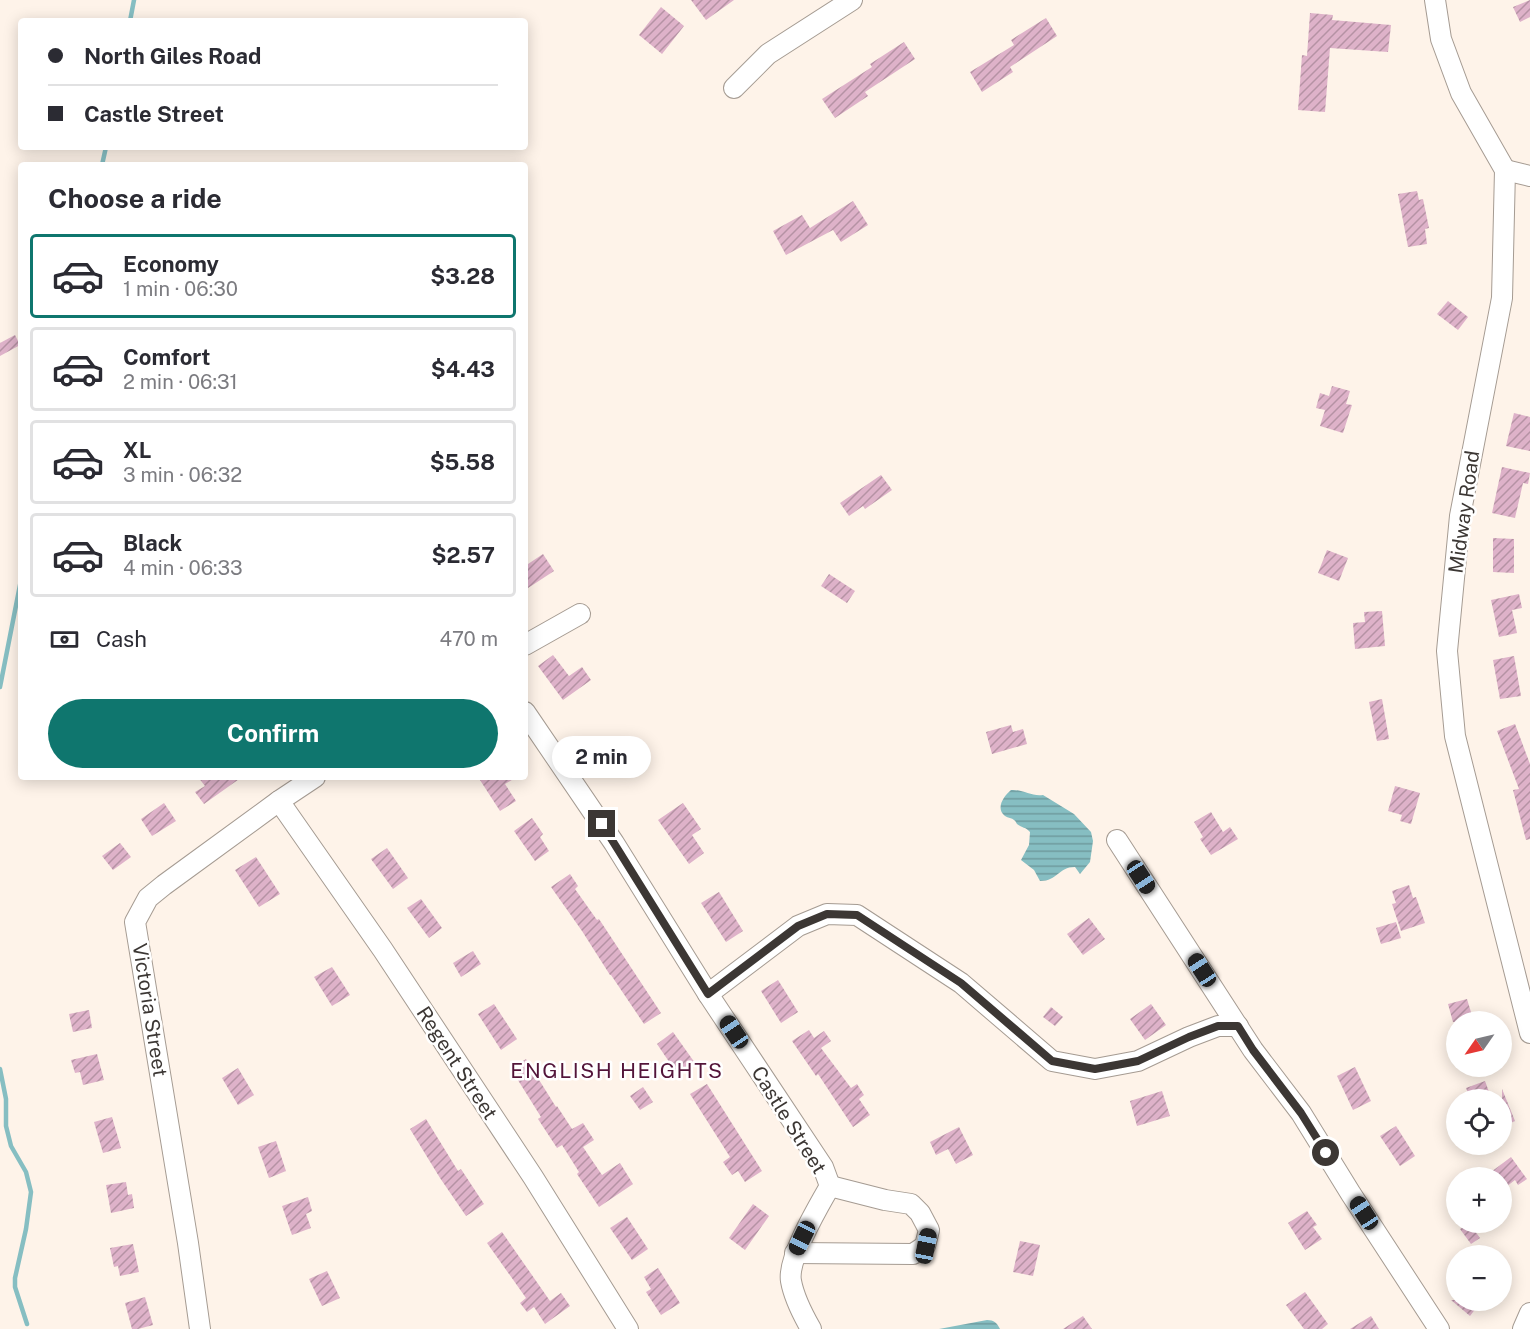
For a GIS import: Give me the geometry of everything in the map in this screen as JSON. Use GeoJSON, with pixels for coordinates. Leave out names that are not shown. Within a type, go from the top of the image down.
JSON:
{"type":"FeatureCollection","features":[{"type":"Feature","properties":{"kind":"street"},"geometry":{"type":"LineString","coordinates":[[734,88],[768,54],[852,0]]}},
{"type":"Feature","properties":{"kind":"street"},"geometry":{"type":"LineString","coordinates":[[1430,1],[1461,93],[1505,170],[1530,176]]}},
{"type":"Feature","properties":{"kind":"street","name":"Midway Road"},"geometry":{"type":"LineString","coordinates":[[1505,170],[1502,298],[1460,516],[1447,651],[1455,736],[1530,1033]]}},
{"type":"Feature","properties":{"kind":"street"},"geometry":{"type":"LineString","coordinates":[[528,643],[580,614]]}},
{"type":"Feature","properties":{"kind":"street","name":"Castle Street"},"geometry":{"type":"LineString","coordinates":[[528,716],[614,843],[708,994],[823,1167],[830,1186],[795,1253],[791,1280],[803,1315],[811,1329]]}},
{"type":"Feature","properties":{"kind":"street","name":"Victoria Street"},"geometry":{"type":"LineString","coordinates":[[200,1329],[135,922],[148,898],[310,780]]}},
{"type":"Feature","properties":{"kind":"street","name":"Regent Street"},"geometry":{"type":"LineString","coordinates":[[279,801],[390,960],[533,1178],[628,1329]]}},
{"type":"Feature","properties":{"kind":"street"},"geometry":{"type":"LineString","coordinates":[[1117,840],[1253,1050],[1301,1113],[1439,1329]]}},
{"type":"Feature","properties":{"kind":"street"},"geometry":{"type":"LineString","coordinates":[[708,994],[798,926],[827,914],[857,915],[961,983],[1052,1061],[1095,1069],[1138,1061],[1218,1026],[1238,1026]]}},
{"type":"Feature","properties":{"kind":"street"},"geometry":{"type":"LineString","coordinates":[[795,1253],[913,1254],[926,1246],[928,1230],[920,1213],[911,1204],[875,1198],[830,1186]]}},
{"type":"Feature","properties":{"kind":"street"},"geometry":{"type":"LineString","coordinates":[[1523,1329],[1530,1313]]}},
{"type":"Feature","properties":{"kind":"water"},"geometry":{"type":"Polygon","coordinates":[[[1011,790],[1043,795],[1074,814],[1091,832],[1093,841],[1090,862],[1080,874],[1075,867],[1069,868],[1051,879],[1040,881],[1034,870],[1021,860],[1029,845],[1030,832],[1002,813],[1003,799],[1011,790]]]}},
{"type":"Feature","properties":{"kind":"water"},"geometry":{"type":"Polygon","coordinates":[[[987,1320],[995,1322],[1000,1329],[939,1329],[987,1320]]]}},
{"type":"Feature","properties":{"kind":"building"},"geometry":{"type":"Polygon","coordinates":[[[691,0],[734,0],[706,20],[691,0]]]}},
{"type":"Feature","properties":{"kind":"building"},"geometry":{"type":"Polygon","coordinates":[[[1530,0],[1530,17],[1520,22],[1513,7],[1530,0]]]}},
{"type":"Feature","properties":{"kind":"building"},"geometry":{"type":"Polygon","coordinates":[[[661,7],[684,26],[662,54],[639,35],[661,7]]]}},
{"type":"Feature","properties":{"kind":"building"},"geometry":{"type":"Polygon","coordinates":[[[1310,13],[1333,15],[1332,20],[1391,25],[1388,52],[1330,48],[1325,112],[1298,110],[1302,55],[1307,56],[1310,13]]]}},
{"type":"Feature","properties":{"kind":"building"},"geometry":{"type":"Polygon","coordinates":[[[1046,18],[1057,36],[1010,67],[1013,72],[982,92],[970,72],[1014,45],[1011,40],[1046,18]]]}},
{"type":"Feature","properties":{"kind":"building"},"geometry":{"type":"Polygon","coordinates":[[[904,42],[915,59],[865,92],[868,96],[835,118],[822,99],[872,67],[870,64],[904,42]]]}},
{"type":"Feature","properties":{"kind":"building"},"geometry":{"type":"Polygon","coordinates":[[[1417,191],[1419,200],[1423,199],[1429,228],[1425,229],[1427,244],[1408,247],[1398,194],[1417,191]]]}},
{"type":"Feature","properties":{"kind":"building"},"geometry":{"type":"Polygon","coordinates":[[[853,201],[868,225],[841,242],[833,230],[786,255],[773,231],[802,215],[810,228],[853,201]]]}},
{"type":"Feature","properties":{"kind":"building"},"geometry":{"type":"Polygon","coordinates":[[[1448,301],[1468,317],[1458,330],[1437,314],[1448,301]]]}},
{"type":"Feature","properties":{"kind":"building"},"geometry":{"type":"Polygon","coordinates":[[[15,335],[18,346],[0,356],[0,343],[15,335]]]}},
{"type":"Feature","properties":{"kind":"building"},"geometry":{"type":"Polygon","coordinates":[[[1332,386],[1350,391],[1346,404],[1352,405],[1343,433],[1320,426],[1325,410],[1316,408],[1320,393],[1329,396],[1332,386]]]}},
{"type":"Feature","properties":{"kind":"building"},"geometry":{"type":"Polygon","coordinates":[[[1514,413],[1530,417],[1530,451],[1506,446],[1514,413]]]}},
{"type":"Feature","properties":{"kind":"building"},"geometry":{"type":"Polygon","coordinates":[[[1502,467],[1530,473],[1528,484],[1523,483],[1515,518],[1492,513],[1502,467]]]}},
{"type":"Feature","properties":{"kind":"building"},"geometry":{"type":"Polygon","coordinates":[[[881,475],[892,490],[865,509],[863,506],[849,516],[840,503],[881,475]]]}},
{"type":"Feature","properties":{"kind":"building"},"geometry":{"type":"Polygon","coordinates":[[[1493,538],[1514,539],[1514,573],[1493,572],[1493,538]]]}},
{"type":"Feature","properties":{"kind":"building"},"geometry":{"type":"Polygon","coordinates":[[[1327,550],[1348,558],[1339,581],[1318,573],[1327,550]]]}},
{"type":"Feature","properties":{"kind":"building"},"geometry":{"type":"Polygon","coordinates":[[[543,554],[554,571],[528,588],[528,564],[543,554]]]}},
{"type":"Feature","properties":{"kind":"building"},"geometry":{"type":"Polygon","coordinates":[[[829,574],[855,591],[847,603],[821,586],[829,574]]]}},
{"type":"Feature","properties":{"kind":"building"},"geometry":{"type":"Polygon","coordinates":[[[1519,594],[1522,608],[1512,610],[1517,633],[1499,637],[1491,600],[1519,594]]]}},
{"type":"Feature","properties":{"kind":"building"},"geometry":{"type":"Polygon","coordinates":[[[1382,611],[1385,646],[1355,649],[1353,623],[1365,622],[1364,612],[1382,611]]]}},
{"type":"Feature","properties":{"kind":"building"},"geometry":{"type":"Polygon","coordinates":[[[553,655],[569,676],[582,667],[591,680],[563,700],[538,666],[553,655]]]}},
{"type":"Feature","properties":{"kind":"building"},"geometry":{"type":"Polygon","coordinates":[[[1514,656],[1521,696],[1500,699],[1493,660],[1514,656]]]}},
{"type":"Feature","properties":{"kind":"building"},"geometry":{"type":"Polygon","coordinates":[[[1382,699],[1389,739],[1377,741],[1369,702],[1382,699]]]}},
{"type":"Feature","properties":{"kind":"building"},"geometry":{"type":"Polygon","coordinates":[[[1515,724],[1530,764],[1530,839],[1526,840],[1513,790],[1519,789],[1497,731],[1515,724]]]}},
{"type":"Feature","properties":{"kind":"building"},"geometry":{"type":"Polygon","coordinates":[[[1011,725],[1013,732],[1023,729],[1027,744],[992,754],[986,732],[1011,725]]]}},
{"type":"Feature","properties":{"kind":"building"},"geometry":{"type":"Polygon","coordinates":[[[200,780],[238,780],[204,804],[195,792],[205,786],[200,780]]]}},
{"type":"Feature","properties":{"kind":"building"},"geometry":{"type":"Polygon","coordinates":[[[480,780],[512,780],[505,784],[516,801],[500,811],[480,780]]]}},
{"type":"Feature","properties":{"kind":"building"},"geometry":{"type":"Polygon","coordinates":[[[1395,786],[1420,793],[1411,824],[1400,821],[1402,815],[1388,811],[1395,786]]]}},
{"type":"Feature","properties":{"kind":"building"},"geometry":{"type":"Polygon","coordinates":[[[164,803],[176,821],[152,836],[141,819],[164,803]]]}},
{"type":"Feature","properties":{"kind":"building"},"geometry":{"type":"Polygon","coordinates":[[[683,803],[701,829],[692,835],[704,853],[689,864],[658,820],[683,803]]]}},
{"type":"Feature","properties":{"kind":"building"},"geometry":{"type":"Polygon","coordinates":[[[1211,812],[1223,832],[1230,827],[1238,839],[1211,855],[1200,839],[1203,837],[1194,822],[1211,812]]]}},
{"type":"Feature","properties":{"kind":"building"},"geometry":{"type":"Polygon","coordinates":[[[532,818],[543,834],[540,837],[549,851],[535,861],[514,831],[532,818]]]}},
{"type":"Feature","properties":{"kind":"building"},"geometry":{"type":"Polygon","coordinates":[[[120,843],[131,857],[113,870],[102,856],[120,843]]]}},
{"type":"Feature","properties":{"kind":"building"},"geometry":{"type":"Polygon","coordinates":[[[387,848],[408,878],[393,889],[371,859],[387,848]]]}},
{"type":"Feature","properties":{"kind":"building"},"geometry":{"type":"Polygon","coordinates":[[[256,857],[280,894],[259,907],[235,870],[256,857]]]}},
{"type":"Feature","properties":{"kind":"building"},"geometry":{"type":"Polygon","coordinates":[[[570,874],[578,886],[575,889],[597,920],[599,919],[661,1013],[644,1024],[551,887],[570,874]]]}},
{"type":"Feature","properties":{"kind":"building"},"geometry":{"type":"Polygon","coordinates":[[[1409,885],[1425,923],[1401,931],[1392,904],[1396,903],[1392,891],[1409,885]]]}},
{"type":"Feature","properties":{"kind":"building"},"geometry":{"type":"Polygon","coordinates":[[[719,892],[743,931],[726,942],[701,903],[719,892]]]}},
{"type":"Feature","properties":{"kind":"building"},"geometry":{"type":"Polygon","coordinates":[[[421,899],[442,928],[429,938],[407,908],[421,899]]]}},
{"type":"Feature","properties":{"kind":"building"},"geometry":{"type":"Polygon","coordinates":[[[1089,918],[1105,939],[1083,955],[1067,934],[1089,918]]]}},
{"type":"Feature","properties":{"kind":"building"},"geometry":{"type":"Polygon","coordinates":[[[1396,922],[1401,938],[1381,944],[1376,928],[1396,922]]]}},
{"type":"Feature","properties":{"kind":"building"},"geometry":{"type":"Polygon","coordinates":[[[473,951],[481,964],[461,977],[453,963],[473,951]]]}},
{"type":"Feature","properties":{"kind":"building"},"geometry":{"type":"Polygon","coordinates":[[[332,967],[350,995],[332,1006],[314,977],[332,967]]]}},
{"type":"Feature","properties":{"kind":"building"},"geometry":{"type":"Polygon","coordinates":[[[778,980],[798,1012],[781,1023],[761,991],[778,980]]]}},
{"type":"Feature","properties":{"kind":"building"},"geometry":{"type":"Polygon","coordinates":[[[1467,999],[1471,1011],[1450,1011],[1448,1004],[1467,999]]]}},
{"type":"Feature","properties":{"kind":"building"},"geometry":{"type":"Polygon","coordinates":[[[494,1004],[517,1039],[501,1050],[478,1014],[494,1004]]]}},
{"type":"Feature","properties":{"kind":"building"},"geometry":{"type":"Polygon","coordinates":[[[1151,1004],[1166,1025],[1145,1040],[1130,1019],[1151,1004]]]}},
{"type":"Feature","properties":{"kind":"building"},"geometry":{"type":"Polygon","coordinates":[[[1051,1007],[1063,1017],[1055,1026],[1043,1017],[1051,1007]]]}},
{"type":"Feature","properties":{"kind":"building"},"geometry":{"type":"Polygon","coordinates":[[[89,1010],[92,1028],[73,1032],[69,1014],[89,1010]]]}},
{"type":"Feature","properties":{"kind":"building"},"geometry":{"type":"Polygon","coordinates":[[[809,1030],[814,1038],[824,1031],[831,1041],[821,1048],[851,1088],[857,1084],[864,1095],[859,1099],[870,1115],[853,1127],[818,1074],[816,1076],[792,1041],[809,1030]]]}},
{"type":"Feature","properties":{"kind":"building"},"geometry":{"type":"Polygon","coordinates":[[[673,1032],[695,1063],[678,1075],[657,1044],[673,1032]]]}},
{"type":"Feature","properties":{"kind":"building"},"geometry":{"type":"Polygon","coordinates":[[[97,1054],[104,1080],[83,1085],[80,1072],[75,1073],[71,1060],[97,1054]]]}},
{"type":"Feature","properties":{"kind":"building"},"geometry":{"type":"Polygon","coordinates":[[[526,1059],[572,1129],[583,1123],[594,1140],[583,1147],[602,1175],[620,1163],[633,1184],[599,1207],[577,1174],[579,1172],[562,1145],[557,1148],[538,1119],[541,1117],[511,1069],[526,1059]]]}},
{"type":"Feature","properties":{"kind":"building"},"geometry":{"type":"Polygon","coordinates":[[[1355,1067],[1371,1101],[1353,1110],[1337,1076],[1355,1067]]]}},
{"type":"Feature","properties":{"kind":"building"},"geometry":{"type":"Polygon","coordinates":[[[238,1068],[254,1095],[238,1105],[222,1078],[238,1068]]]}},
{"type":"Feature","properties":{"kind":"building"},"geometry":{"type":"Polygon","coordinates":[[[1485,1081],[1488,1089],[1466,1089],[1485,1081]]]}},
{"type":"Feature","properties":{"kind":"building"},"geometry":{"type":"Polygon","coordinates":[[[707,1084],[762,1171],[745,1182],[738,1171],[732,1175],[723,1162],[730,1157],[690,1094],[707,1084]]]}},
{"type":"Feature","properties":{"kind":"building"},"geometry":{"type":"Polygon","coordinates":[[[643,1087],[653,1102],[640,1110],[630,1096],[643,1087]]]}},
{"type":"Feature","properties":{"kind":"building"},"geometry":{"type":"Polygon","coordinates":[[[1162,1091],[1170,1116],[1137,1126],[1130,1101],[1162,1091]]]}},
{"type":"Feature","properties":{"kind":"building"},"geometry":{"type":"Polygon","coordinates":[[[112,1117],[121,1148],[103,1153],[94,1122],[112,1117]]]}},
{"type":"Feature","properties":{"kind":"building"},"geometry":{"type":"Polygon","coordinates":[[[426,1119],[458,1171],[461,1169],[484,1204],[466,1216],[410,1129],[426,1119]]]}},
{"type":"Feature","properties":{"kind":"building"},"geometry":{"type":"Polygon","coordinates":[[[1396,1126],[1415,1156],[1400,1166],[1380,1136],[1396,1126]]]}},
{"type":"Feature","properties":{"kind":"building"},"geometry":{"type":"Polygon","coordinates":[[[959,1127],[973,1155],[956,1164],[948,1149],[936,1155],[930,1142],[959,1127]]]}},
{"type":"Feature","properties":{"kind":"building"},"geometry":{"type":"Polygon","coordinates":[[[276,1141],[286,1171],[269,1178],[258,1147],[276,1141]]]}},
{"type":"Feature","properties":{"kind":"building"},"geometry":{"type":"Polygon","coordinates":[[[1511,1157],[1527,1179],[1518,1185],[1515,1180],[1512,1182],[1512,1167],[1498,1167],[1511,1157]]]}},
{"type":"Feature","properties":{"kind":"building"},"geometry":{"type":"Polygon","coordinates":[[[126,1182],[128,1195],[132,1194],[134,1208],[111,1213],[106,1185],[126,1182]]]}},
{"type":"Feature","properties":{"kind":"building"},"geometry":{"type":"Polygon","coordinates":[[[308,1197],[312,1211],[306,1214],[311,1228],[292,1235],[282,1206],[308,1197]]]}},
{"type":"Feature","properties":{"kind":"building"},"geometry":{"type":"Polygon","coordinates":[[[753,1204],[769,1216],[745,1250],[729,1238],[753,1204]]]}},
{"type":"Feature","properties":{"kind":"building"},"geometry":{"type":"Polygon","coordinates":[[[1307,1211],[1317,1225],[1313,1227],[1322,1239],[1305,1250],[1288,1223],[1307,1211]]]}},
{"type":"Feature","properties":{"kind":"building"},"geometry":{"type":"Polygon","coordinates":[[[627,1217],[648,1249],[632,1260],[610,1228],[627,1217]]]}},
{"type":"Feature","properties":{"kind":"building"},"geometry":{"type":"Polygon","coordinates":[[[502,1232],[550,1301],[561,1293],[570,1306],[545,1324],[534,1307],[527,1312],[520,1303],[526,1298],[487,1243],[502,1232]]]}},
{"type":"Feature","properties":{"kind":"building"},"geometry":{"type":"Polygon","coordinates":[[[1463,1233],[1476,1233],[1480,1238],[1471,1244],[1463,1233]]]}},
{"type":"Feature","properties":{"kind":"building"},"geometry":{"type":"Polygon","coordinates":[[[1020,1241],[1040,1245],[1033,1276],[1013,1272],[1020,1241]]]}},
{"type":"Feature","properties":{"kind":"building"},"geometry":{"type":"Polygon","coordinates":[[[133,1244],[139,1272],[120,1276],[118,1266],[114,1267],[110,1248],[133,1244]]]}},
{"type":"Feature","properties":{"kind":"building"},"geometry":{"type":"Polygon","coordinates":[[[658,1268],[680,1303],[661,1315],[646,1292],[651,1289],[644,1277],[658,1268]]]}},
{"type":"Feature","properties":{"kind":"building"},"geometry":{"type":"Polygon","coordinates":[[[327,1271],[340,1298],[322,1306],[309,1279],[327,1271]]]}},
{"type":"Feature","properties":{"kind":"building"},"geometry":{"type":"Polygon","coordinates":[[[1305,1292],[1328,1324],[1322,1329],[1304,1329],[1286,1305],[1305,1292]]]}},
{"type":"Feature","properties":{"kind":"building"},"geometry":{"type":"Polygon","coordinates":[[[145,1297],[153,1325],[132,1329],[125,1303],[145,1297]]]}},
{"type":"Feature","properties":{"kind":"building"},"geometry":{"type":"Polygon","coordinates":[[[1464,1311],[1474,1311],[1470,1316],[1464,1311]]]}},
{"type":"Feature","properties":{"kind":"building"},"geometry":{"type":"Polygon","coordinates":[[[1083,1316],[1092,1329],[1063,1329],[1083,1316]]]}},
{"type":"Feature","properties":{"kind":"building"},"geometry":{"type":"Polygon","coordinates":[[[1371,1316],[1379,1329],[1350,1329],[1371,1316]]]}},
{"type":"Feature","properties":{"kind":"waterway"},"geometry":{"type":"LineString","coordinates":[[131,18],[134,0]]}},
{"type":"Feature","properties":{"kind":"waterway"},"geometry":{"type":"LineString","coordinates":[[103,162],[105,150]]}},
{"type":"Feature","properties":{"kind":"waterway"},"geometry":{"type":"LineString","coordinates":[[0,687],[18,595]]}},
{"type":"Feature","properties":{"kind":"waterway"},"geometry":{"type":"LineString","coordinates":[[0,1069],[6,1099],[6,1126],[11,1146],[26,1172],[31,1192],[26,1229],[15,1278],[15,1287],[27,1324]]}},
{"type":"Feature","properties":{"kind":"district","name":"ENGLISH HEIGHTS"},"geometry":{"type":"Point","coordinates":[617,1071]}},
{"type":"Feature","properties":{"kind":"route"},"geometry":{"type":"LineString","coordinates":[[602,824],[708,994],[798,926],[827,914],[857,915],[961,983],[1052,1061],[1095,1069],[1138,1061],[1218,1026],[1238,1026],[1253,1050],[1301,1113],[1326,1153]]}}]}
